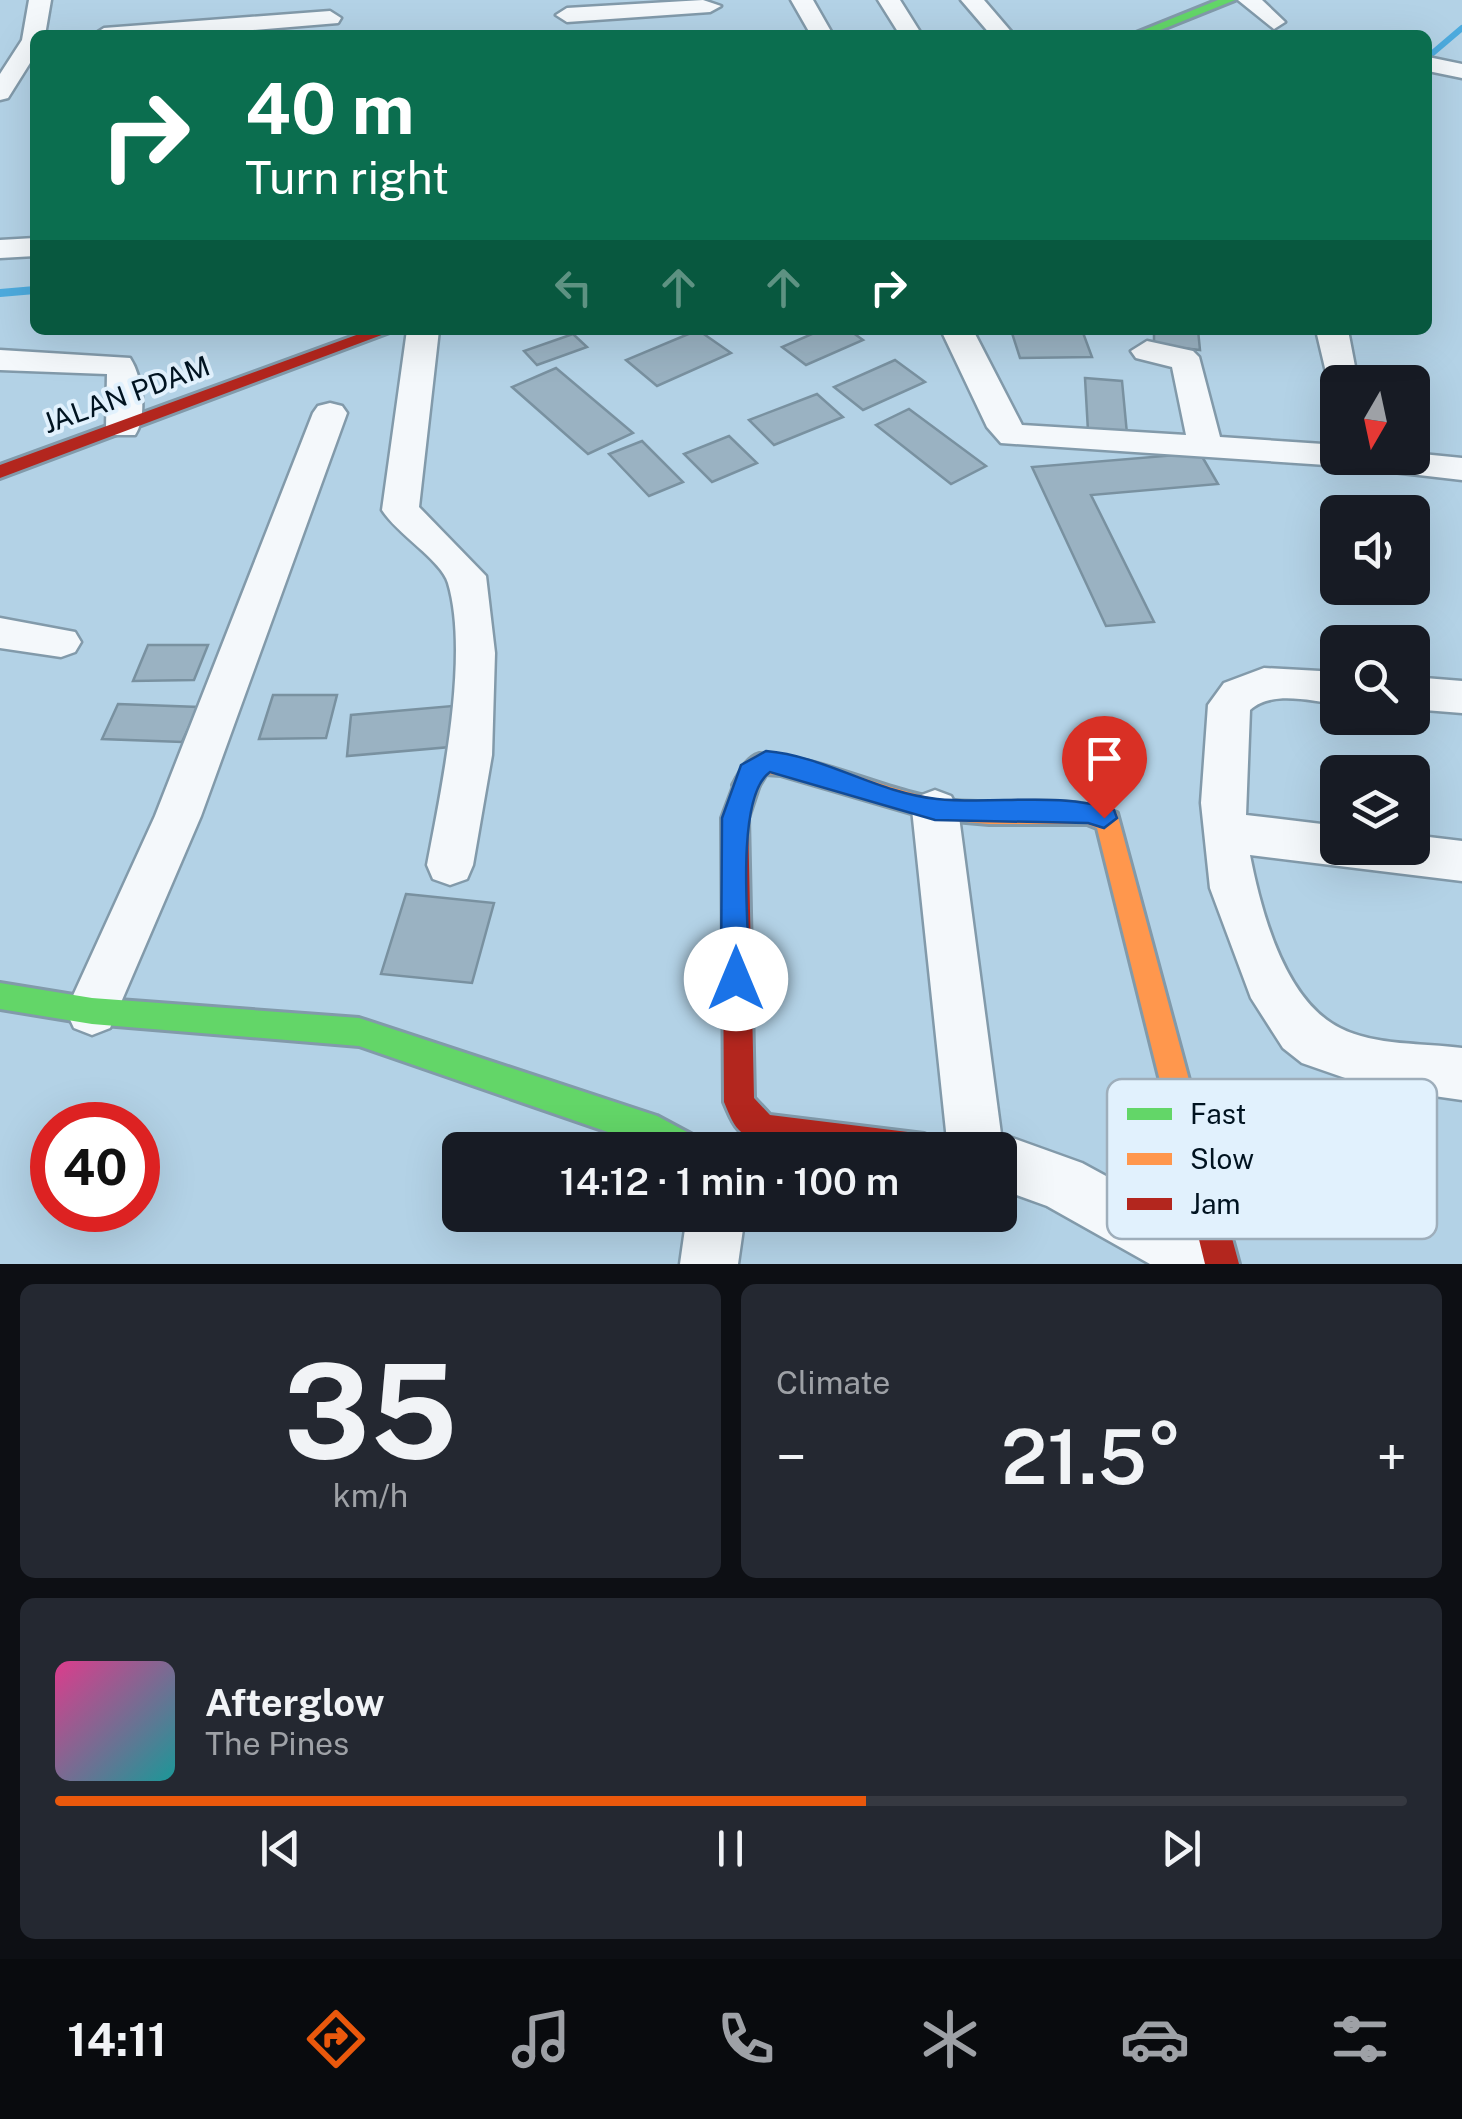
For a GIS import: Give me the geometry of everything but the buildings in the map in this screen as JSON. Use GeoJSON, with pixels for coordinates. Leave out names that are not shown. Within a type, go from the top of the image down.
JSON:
{"type":"FeatureCollection","features":[{"type":"Feature","properties":{"kind":"street"},"geometry":{"type":"LineString","coordinates":[[35,30],[40,0]]}},
{"type":"Feature","properties":{"kind":"street"},"geometry":{"type":"LineString","coordinates":[[802,0],[819,30]]}},
{"type":"Feature","properties":{"kind":"street"},"geometry":{"type":"LineString","coordinates":[[889,0],[908,30]]}},
{"type":"Feature","properties":{"kind":"street"},"geometry":{"type":"LineString","coordinates":[[972,0],[999,30]]}},
{"type":"Feature","properties":{"kind":"street"},"geometry":{"type":"LineString","coordinates":[[1150,30],[1230,0]]}},
{"type":"Feature","properties":{"kind":"street"},"geometry":{"type":"LineString","coordinates":[[1249,0],[1274,22]]}},
{"type":"Feature","properties":{"kind":"street"},"geometry":{"type":"LineString","coordinates":[[566,15],[620,23],[710,6]]}},
{"type":"Feature","properties":{"kind":"street"},"geometry":{"type":"LineString","coordinates":[[170,30],[330,18]]}},
{"type":"Feature","properties":{"kind":"street"},"geometry":{"type":"LineString","coordinates":[[0,93],[30,51]]}},
{"type":"Feature","properties":{"kind":"street"},"geometry":{"type":"LineString","coordinates":[[1432,65],[1462,71]]}},
{"type":"Feature","properties":{"kind":"street"},"geometry":{"type":"LineString","coordinates":[[0,249],[30,246]]}},
{"type":"Feature","properties":{"kind":"street","name":"JALAN PDAM"},"geometry":{"type":"LineString","coordinates":[[0,472],[373,335]]}},
{"type":"Feature","properties":{"kind":"street"},"geometry":{"type":"LineString","coordinates":[[422,335],[400,510],[467,576],[474,652],[470,755],[450,865]]}},
{"type":"Feature","properties":{"kind":"street"},"geometry":{"type":"LineString","coordinates":[[959,335],[996,412],[1013,436],[1320,455]]}},
{"type":"Feature","properties":{"kind":"street"},"geometry":{"type":"LineString","coordinates":[[1333,335],[1339,365]]}},
{"type":"Feature","properties":{"kind":"street"},"geometry":{"type":"LineString","coordinates":[[1148,352],[1182,358],[1188,364],[1205,448]]}},
{"type":"Feature","properties":{"kind":"street"},"geometry":{"type":"LineString","coordinates":[[0,360],[118,365],[124,375],[123,428]]}},
{"type":"Feature","properties":{"kind":"street"},"geometry":{"type":"LineString","coordinates":[[92,1011],[178,816],[330,413]]}},
{"type":"Feature","properties":{"kind":"street"},"geometry":{"type":"LineString","coordinates":[[1430,466],[1462,469]]}},
{"type":"Feature","properties":{"kind":"street"},"geometry":{"type":"LineString","coordinates":[[0,632],[61,642]]}},
{"type":"Feature","properties":{"kind":"street"},"geometry":{"type":"LineString","coordinates":[[1320,687],[1262,683],[1236,696],[1229,705],[1224,832],[1227,860],[1258,955],[1287,1015],[1301,1032],[1322,1047],[1352,1056],[1462,1074]]}},
{"type":"Feature","properties":{"kind":"street"},"geometry":{"type":"LineString","coordinates":[[1430,695],[1462,697]]}},
{"type":"Feature","properties":{"kind":"street"},"geometry":{"type":"LineString","coordinates":[[777,1132],[758,1126],[744,1111],[736,1089],[735,818],[750,772],[775,761],[875,795],[935,810],[1088,813],[1108,821],[1174,1079]]}},
{"type":"Feature","properties":{"kind":"street"},"geometry":{"type":"LineString","coordinates":[[935,810],[974,1132]]}},
{"type":"Feature","properties":{"kind":"street"},"geometry":{"type":"LineString","coordinates":[[1224,832],[1320,844]]}},
{"type":"Feature","properties":{"kind":"street"},"geometry":{"type":"LineString","coordinates":[[1430,858],[1462,862]]}},
{"type":"Feature","properties":{"kind":"street"},"geometry":{"type":"LineString","coordinates":[[0,996],[92,1011],[359,1032],[658,1132]]}},
{"type":"Feature","properties":{"kind":"street"},"geometry":{"type":"LineString","coordinates":[[1017,1167],[1062,1182],[1107,1207]]}},
{"type":"Feature","properties":{"kind":"street"},"geometry":{"type":"LineString","coordinates":[[708,1264],[713,1232]]}},
{"type":"Feature","properties":{"kind":"street"},"geometry":{"type":"LineString","coordinates":[[1163,1239],[1208,1264]]}},
{"type":"Feature","properties":{"kind":"street"},"geometry":{"type":"LineString","coordinates":[[1216,1239],[1222,1264]]}},
{"type":"Feature","properties":{"kind":"waterway"},"geometry":{"type":"LineString","coordinates":[[1432,54],[1462,28]]}},
{"type":"Feature","properties":{"kind":"waterway"},"geometry":{"type":"LineString","coordinates":[[0,293],[30,290]]}},
{"type":"Feature","properties":{"kind":"traffic: fast"},"geometry":{"type":"LineString","coordinates":[[1150,30],[1229,0]]}},
{"type":"Feature","properties":{"kind":"traffic: fast"},"geometry":{"type":"LineString","coordinates":[[0,996],[92,1011],[359,1032],[659,1132]]}},
{"type":"Feature","properties":{"kind":"traffic: slow"},"geometry":{"type":"LineString","coordinates":[[746,785],[759,764],[781,765],[824,774],[932,808],[989,813],[1088,813],[1108,821],[1174,1079]]}},
{"type":"Feature","properties":{"kind":"traffic: jam"},"geometry":{"type":"LineString","coordinates":[[0,472],[372,335]]}},
{"type":"Feature","properties":{"kind":"traffic: jam"},"geometry":{"type":"LineString","coordinates":[[746,785],[735,818],[739,1102],[750,1120],[766,1130],[782,1132]]}},
{"type":"Feature","properties":{"kind":"traffic: jam"},"geometry":{"type":"LineString","coordinates":[[1216,1239],[1222,1264]]}},
{"type":"Feature","properties":{"kind":"route"},"geometry":{"type":"LineString","coordinates":[[736,979],[735,818],[750,772],[759,764],[788,763],[875,795],[935,810],[1088,813],[1104,818]]}}]}
